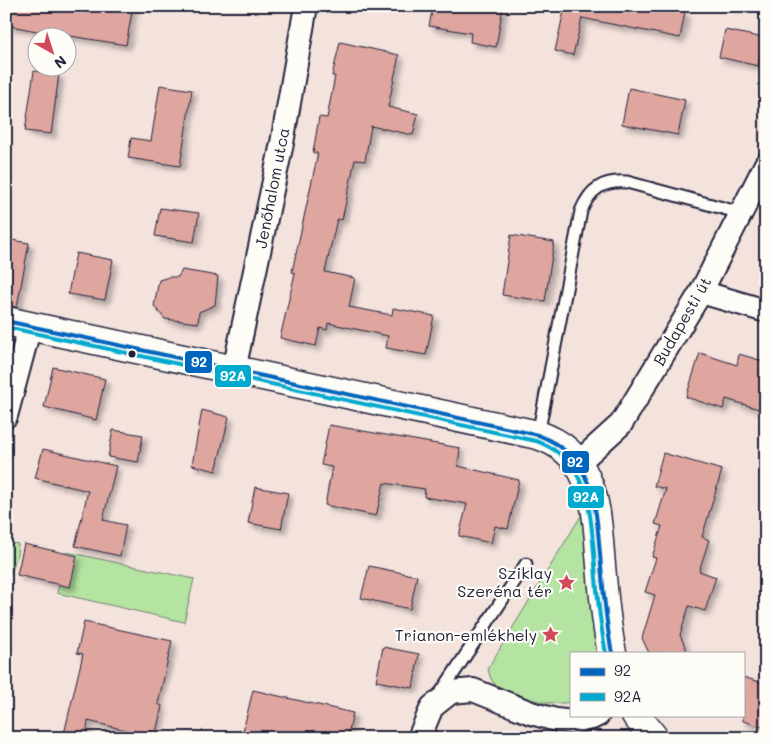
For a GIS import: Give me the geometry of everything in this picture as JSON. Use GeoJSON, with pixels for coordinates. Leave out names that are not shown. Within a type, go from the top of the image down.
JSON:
{"type":"FeatureCollection","features":[{"type":"Feature","properties":{"kind":"street","name":"Jenőhalom utca"},"geometry":{"type":"LineString","coordinates":[[234,370],[282,143],[306,6]]}},
{"type":"Feature","properties":{"kind":"street","name":"Budapesti út"},"geometry":{"type":"LineString","coordinates":[[582,470],[621,424],[701,292],[766,164]]}},
{"type":"Feature","properties":{"kind":"street"},"geometry":{"type":"LineString","coordinates":[[701,292],[766,311]]}},
{"type":"Feature","properties":{"kind":"street"},"geometry":{"type":"LineString","coordinates":[[6,416],[18,323],[538,435],[549,439],[561,446],[582,470],[590,489],[598,524],[605,607],[612,652]]}},
{"type":"Feature","properties":{"kind":"street"},"geometry":{"type":"LineString","coordinates":[[419,738],[432,706],[451,692],[473,690],[531,713],[556,720],[573,722],[594,716]]}},
{"type":"Feature","properties":{"kind":"street"},"geometry":{"type":"LineString","coordinates":[[637,716],[654,738]]}},
{"type":"Feature","properties":{"kind":"lane"},"geometry":{"type":"LineString","coordinates":[[538,435],[581,211],[586,200],[599,187],[608,182],[618,181],[741,213]]}},
{"type":"Feature","properties":{"kind":"lane"},"geometry":{"type":"LineString","coordinates":[[432,706],[526,564]]}},
{"type":"Feature","properties":{"kind":"shaded area"},"geometry":{"type":"Polygon","coordinates":[[[6,729],[48,738],[6,738],[6,729]]]}},
{"type":"Feature","properties":{"kind":"green space","name":"Sziklay Szeréna tér"},"geometry":{"type":"Polygon","coordinates":[[[584,511],[599,652],[570,652],[570,702],[549,703],[503,689],[493,682],[488,668],[584,511]]]}},
{"type":"Feature","properties":{"kind":"green space"},"geometry":{"type":"Polygon","coordinates":[[[6,542],[18,544],[17,555],[11,574],[6,575],[6,542]]]}},
{"type":"Feature","properties":{"kind":"green space"},"geometry":{"type":"Polygon","coordinates":[[[67,552],[194,579],[184,622],[57,593],[67,552]]]}},
{"type":"Feature","properties":{"kind":"building"},"geometry":{"type":"Polygon","coordinates":[[[6,6],[54,6],[89,13],[91,6],[133,6],[126,45],[78,37],[78,28],[28,29],[6,25],[6,6]]]}},
{"type":"Feature","properties":{"kind":"building"},"geometry":{"type":"Polygon","coordinates":[[[433,6],[462,9],[463,6],[503,6],[496,47],[470,42],[471,33],[429,26],[433,6]]]}},
{"type":"Feature","properties":{"kind":"building"},"geometry":{"type":"Polygon","coordinates":[[[565,6],[658,6],[685,12],[680,38],[582,18],[573,55],[555,51],[565,6]]]}},
{"type":"Feature","properties":{"kind":"building"},"geometry":{"type":"Polygon","coordinates":[[[725,30],[764,38],[758,66],[719,57],[725,30]]]}},
{"type":"Feature","properties":{"kind":"building"},"geometry":{"type":"Polygon","coordinates":[[[340,42],[399,55],[388,107],[418,114],[413,135],[371,126],[365,161],[355,160],[342,220],[337,219],[325,272],[355,278],[349,307],[392,315],[393,308],[434,316],[426,355],[386,348],[388,336],[328,323],[327,330],[320,328],[316,346],[280,338],[295,273],[292,272],[318,153],[313,153],[319,117],[327,118],[335,76],[332,76],[340,42]]]}},
{"type":"Feature","properties":{"kind":"building"},"geometry":{"type":"Polygon","coordinates":[[[33,78],[58,78],[51,134],[25,131],[33,78]]]}},
{"type":"Feature","properties":{"kind":"building"},"geometry":{"type":"Polygon","coordinates":[[[160,85],[192,90],[180,166],[128,158],[131,138],[151,141],[160,85]]]}},
{"type":"Feature","properties":{"kind":"building"},"geometry":{"type":"Polygon","coordinates":[[[629,88],[685,100],[678,135],[622,124],[629,88]]]}},
{"type":"Feature","properties":{"kind":"building"},"geometry":{"type":"Polygon","coordinates":[[[160,208],[199,213],[194,242],[155,236],[160,208]]]}},
{"type":"Feature","properties":{"kind":"building"},"geometry":{"type":"Polygon","coordinates":[[[511,235],[554,242],[545,301],[502,295],[511,235]]]}},
{"type":"Feature","properties":{"kind":"building"},"geometry":{"type":"Polygon","coordinates":[[[6,239],[29,243],[17,307],[6,306],[6,239]]]}},
{"type":"Feature","properties":{"kind":"building"},"geometry":{"type":"Polygon","coordinates":[[[76,253],[113,260],[105,300],[68,294],[76,253]]]}},
{"type":"Feature","properties":{"kind":"building"},"geometry":{"type":"Polygon","coordinates":[[[182,270],[218,276],[215,305],[199,312],[198,323],[165,319],[154,306],[159,280],[178,277],[182,270]]]}},
{"type":"Feature","properties":{"kind":"building"},"geometry":{"type":"Polygon","coordinates":[[[700,353],[737,365],[739,354],[766,362],[766,404],[761,402],[759,409],[726,399],[723,409],[686,397],[700,353]]]}},
{"type":"Feature","properties":{"kind":"building"},"geometry":{"type":"Polygon","coordinates":[[[53,367],[105,379],[96,420],[44,407],[53,367]]]}},
{"type":"Feature","properties":{"kind":"building"},"geometry":{"type":"Polygon","coordinates":[[[202,410],[229,417],[216,471],[192,465],[202,410]]]}},
{"type":"Feature","properties":{"kind":"building"},"geometry":{"type":"Polygon","coordinates":[[[329,425],[460,448],[458,466],[519,480],[508,529],[495,526],[491,543],[459,536],[467,504],[424,497],[425,489],[384,483],[376,516],[325,505],[332,467],[321,465],[329,425]]]}},
{"type":"Feature","properties":{"kind":"building"},"geometry":{"type":"Polygon","coordinates":[[[113,430],[143,435],[138,462],[108,457],[113,430]]]}},
{"type":"Feature","properties":{"kind":"building"},"geometry":{"type":"Polygon","coordinates":[[[43,449],[116,466],[103,520],[126,525],[120,556],[75,546],[88,491],[35,478],[43,449]]]}},
{"type":"Feature","properties":{"kind":"building"},"geometry":{"type":"Polygon","coordinates":[[[663,453],[722,470],[702,537],[709,540],[699,571],[716,577],[705,611],[689,606],[680,635],[688,652],[649,652],[642,638],[655,595],[645,592],[656,558],[652,557],[662,526],[655,524],[666,489],[654,486],[663,453]]]}},
{"type":"Feature","properties":{"kind":"building"},"geometry":{"type":"Polygon","coordinates":[[[255,487],[288,493],[281,529],[248,523],[255,487]]]}},
{"type":"Feature","properties":{"kind":"building"},"geometry":{"type":"Polygon","coordinates":[[[24,544],[77,556],[70,587],[17,575],[24,544]]]}},
{"type":"Feature","properties":{"kind":"building"},"geometry":{"type":"Polygon","coordinates":[[[369,566],[417,576],[410,609],[361,598],[369,566]]]}},
{"type":"Feature","properties":{"kind":"building"},"geometry":{"type":"Polygon","coordinates":[[[84,622],[172,641],[158,704],[162,706],[155,737],[88,721],[86,738],[63,738],[83,654],[77,653],[84,622]]]}},
{"type":"Feature","properties":{"kind":"building"},"geometry":{"type":"Polygon","coordinates":[[[383,647],[419,654],[413,688],[376,681],[383,647]]]}},
{"type":"Feature","properties":{"kind":"building"},"geometry":{"type":"Polygon","coordinates":[[[744,677],[766,684],[766,728],[743,721],[744,677]]]}},
{"type":"Feature","properties":{"kind":"building"},"geometry":{"type":"Polygon","coordinates":[[[253,690],[353,713],[347,738],[271,738],[243,731],[253,690]]]}},
{"type":"Feature","properties":{"kind":"transit line","name":"92"},"geometry":{"type":"LineString","coordinates":[[6,321],[538,435],[558,445],[583,472],[595,507],[605,610],[612,652]]}},
{"type":"Feature","properties":{"kind":"transit line","name":"92A"},"geometry":{"type":"LineString","coordinates":[[6,327],[536,441],[548,446],[563,456],[575,471],[585,493],[590,516],[599,609],[606,652]]}},
{"type":"Feature","properties":{"kind":"place","name":"Sziklay Szeréna tér"},"geometry":{"type":"Point","coordinates":[566,582]}},
{"type":"Feature","properties":{"kind":"place","name":"Trianon-emlékhely"},"geometry":{"type":"Point","coordinates":[551,635]}}]}
